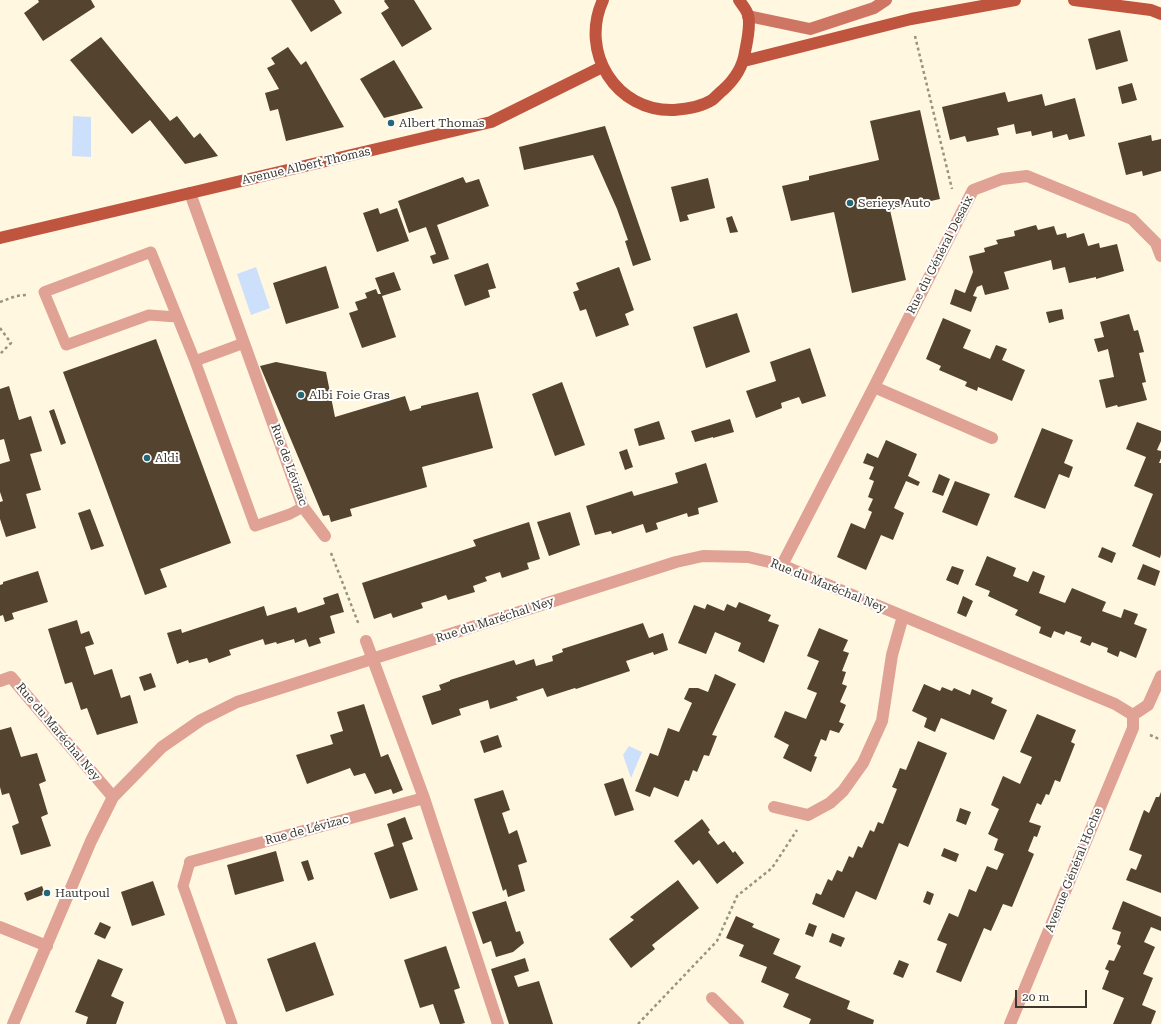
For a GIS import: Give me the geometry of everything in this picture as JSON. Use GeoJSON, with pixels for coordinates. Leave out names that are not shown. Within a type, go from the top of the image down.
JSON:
{"type":"FeatureCollection","features":[{"type":"Feature","properties":{"kind":"main road"},"geometry":{"type":"LineString","coordinates":[[603,0],[598,10],[595,29],[596,48],[602,67],[617,88],[637,103],[662,110],[688,109],[711,100],[730,84],[744,62],[749,30],[748,16],[739,0]]}},
{"type":"Feature","properties":{"kind":"main road"},"geometry":{"type":"LineString","coordinates":[[744,62],[911,19],[1015,0]]}},
{"type":"Feature","properties":{"kind":"main road"},"geometry":{"type":"LineString","coordinates":[[1074,0],[1151,10],[1161,14]]}},
{"type":"Feature","properties":{"kind":"main road","name":"Avenue Albert Thomas"},"geometry":{"type":"LineString","coordinates":[[0,238],[491,122],[602,67]]}},
{"type":"Feature","properties":{"kind":"street"},"geometry":{"type":"LineString","coordinates":[[748,16],[810,29],[874,8],[886,0]]}},
{"type":"Feature","properties":{"kind":"street","name":"Rue du Général Desaix"},"geometry":{"type":"LineString","coordinates":[[782,565],[973,190],[1002,179],[1027,176],[1132,219],[1156,243],[1161,256]]}},
{"type":"Feature","properties":{"kind":"street","name":"Rue de Lévizac"},"geometry":{"type":"LineString","coordinates":[[190,193],[303,507],[325,536]]}},
{"type":"Feature","properties":{"kind":"street"},"geometry":{"type":"LineString","coordinates":[[874,387],[992,438]]}},
{"type":"Feature","properties":{"kind":"street","name":"Rue du Maréchal Ney"},"geometry":{"type":"LineString","coordinates":[[13,1024],[91,841],[113,797],[162,747],[201,720],[236,702],[676,562],[703,556],[748,557],[782,565],[1115,704],[1133,715]]}},
{"type":"Feature","properties":{"kind":"street"},"geometry":{"type":"LineString","coordinates":[[774,807],[808,815],[830,803],[843,791],[863,763],[882,721],[892,655],[903,616]]}},
{"type":"Feature","properties":{"kind":"street"},"geometry":{"type":"LineString","coordinates":[[366,641],[424,798],[498,1024]]}},
{"type":"Feature","properties":{"kind":"street"},"geometry":{"type":"LineString","coordinates":[[1133,715],[1148,705],[1161,676]]}},
{"type":"Feature","properties":{"kind":"street","name":"Rue du Maréchal Ney"},"geometry":{"type":"LineString","coordinates":[[0,681],[11,677],[113,797]]}},
{"type":"Feature","properties":{"kind":"street","name":"Avenue Général Hoche"},"geometry":{"type":"LineString","coordinates":[[1010,1024],[1133,728],[1133,715]]}},
{"type":"Feature","properties":{"kind":"street","name":"Rue de Lévizac"},"geometry":{"type":"LineString","coordinates":[[190,862],[424,798]]}},
{"type":"Feature","properties":{"kind":"street"},"geometry":{"type":"LineString","coordinates":[[0,927],[47,946]]}},
{"type":"Feature","properties":{"kind":"street"},"geometry":{"type":"LineString","coordinates":[[712,998],[738,1024]]}},
{"type":"Feature","properties":{"kind":"lane"},"geometry":{"type":"LineString","coordinates":[[177,316],[149,315],[66,345],[44,292],[151,252],[177,316],[195,361],[255,526],[290,514],[303,507]]}},
{"type":"Feature","properties":{"kind":"lane"},"geometry":{"type":"LineString","coordinates":[[195,361],[244,343]]}},
{"type":"Feature","properties":{"kind":"lane"},"geometry":{"type":"LineString","coordinates":[[190,862],[183,886],[232,1024]]}},
{"type":"Feature","properties":{"kind":"path"},"geometry":{"type":"LineString","coordinates":[[911,19],[953,193],[968,200]]}},
{"type":"Feature","properties":{"kind":"path"},"geometry":{"type":"LineString","coordinates":[[0,302],[16,296],[44,292]]}},
{"type":"Feature","properties":{"kind":"path"},"geometry":{"type":"LineString","coordinates":[[0,328],[11,343],[0,354]]}},
{"type":"Feature","properties":{"kind":"path"},"geometry":{"type":"LineString","coordinates":[[325,536],[366,641]]}},
{"type":"Feature","properties":{"kind":"path"},"geometry":{"type":"LineString","coordinates":[[638,1024],[717,941],[737,896],[772,868],[808,815]]}},
{"type":"Feature","properties":{"kind":"water"},"geometry":{"type":"Polygon","coordinates":[[[73,116],[91,117],[91,157],[72,156],[73,116]]]}},
{"type":"Feature","properties":{"kind":"water"},"geometry":{"type":"Polygon","coordinates":[[[256,267],[270,308],[251,315],[237,274],[256,267]]]}},
{"type":"Feature","properties":{"kind":"water"},"geometry":{"type":"Polygon","coordinates":[[[629,746],[642,752],[631,778],[623,755],[629,746]]]}},
{"type":"Feature","properties":{"kind":"building"},"geometry":{"type":"Polygon","coordinates":[[[38,0],[91,0],[95,7],[43,41],[24,13],[39,2],[38,0]]]}},
{"type":"Feature","properties":{"kind":"building"},"geometry":{"type":"Polygon","coordinates":[[[291,0],[334,0],[342,13],[311,32],[291,0]]]}},
{"type":"Feature","properties":{"kind":"building"},"geometry":{"type":"Polygon","coordinates":[[[414,0],[432,29],[402,47],[381,13],[389,8],[384,1],[414,0]]]}},
{"type":"Feature","properties":{"kind":"building"},"geometry":{"type":"Polygon","coordinates":[[[1120,30],[1128,61],[1096,70],[1088,39],[1120,30]]]}},
{"type":"Feature","properties":{"kind":"building"},"geometry":{"type":"Polygon","coordinates":[[[101,37],[170,121],[177,116],[194,138],[200,133],[218,156],[185,164],[150,120],[132,134],[70,60],[101,37]]]}},
{"type":"Feature","properties":{"kind":"building"},"geometry":{"type":"Polygon","coordinates":[[[288,47],[301,65],[306,61],[344,127],[286,141],[278,109],[270,111],[265,93],[279,89],[267,68],[275,64],[271,58],[288,47]]]}},
{"type":"Feature","properties":{"kind":"building"},"geometry":{"type":"Polygon","coordinates":[[[394,60],[423,108],[384,118],[360,79],[394,60]]]}},
{"type":"Feature","properties":{"kind":"building"},"geometry":{"type":"Polygon","coordinates":[[[1132,83],[1137,100],[1122,104],[1118,87],[1132,83]]]}},
{"type":"Feature","properties":{"kind":"building"},"geometry":{"type":"Polygon","coordinates":[[[1005,92],[1008,102],[1042,94],[1045,106],[1075,98],[1085,136],[1069,140],[1067,134],[1053,138],[1052,131],[1032,136],[1031,131],[1016,134],[1014,124],[997,128],[999,135],[967,142],[965,136],[950,140],[942,107],[1005,92]]]}},
{"type":"Feature","properties":{"kind":"building"},"geometry":{"type":"Polygon","coordinates":[[[920,110],[940,199],[890,210],[906,280],[852,293],[834,212],[791,221],[782,186],[809,180],[809,176],[879,160],[870,121],[920,110]]]}},
{"type":"Feature","properties":{"kind":"building"},"geometry":{"type":"Polygon","coordinates":[[[605,126],[651,260],[633,266],[625,241],[628,240],[617,209],[593,155],[524,170],[519,147],[605,126]]]}},
{"type":"Feature","properties":{"kind":"building"},"geometry":{"type":"Polygon","coordinates":[[[1151,135],[1152,141],[1161,139],[1161,171],[1143,176],[1142,171],[1126,175],[1118,143],[1151,135]]]}},
{"type":"Feature","properties":{"kind":"building"},"geometry":{"type":"Polygon","coordinates":[[[463,177],[466,183],[479,179],[489,206],[437,225],[449,259],[433,264],[430,256],[436,254],[426,227],[409,233],[398,201],[463,177]]]}},
{"type":"Feature","properties":{"kind":"building"},"geometry":{"type":"Polygon","coordinates":[[[708,178],[715,208],[687,215],[689,220],[680,222],[671,187],[708,178]]]}},
{"type":"Feature","properties":{"kind":"building"},"geometry":{"type":"Polygon","coordinates":[[[378,208],[380,214],[397,208],[409,241],[377,252],[363,213],[378,208]]]}},
{"type":"Feature","properties":{"kind":"building"},"geometry":{"type":"Polygon","coordinates":[[[732,216],[738,232],[730,233],[726,218],[732,216]]]}},
{"type":"Feature","properties":{"kind":"building"},"geometry":{"type":"Polygon","coordinates":[[[1036,225],[1038,230],[1054,226],[1057,235],[1066,233],[1067,238],[1084,233],[1088,246],[1099,243],[1100,248],[1117,244],[1124,271],[1096,279],[1096,277],[1069,283],[1065,267],[1053,270],[1051,260],[1004,272],[1009,289],[985,295],[982,285],[977,287],[973,296],[977,297],[971,312],[950,304],[955,289],[965,293],[973,272],[969,256],[985,252],[984,248],[998,244],[996,240],[1015,236],[1014,231],[1036,225]]]}},
{"type":"Feature","properties":{"kind":"building"},"geometry":{"type":"Polygon","coordinates":[[[488,263],[496,288],[488,290],[490,297],[465,306],[454,275],[488,263]]]}},
{"type":"Feature","properties":{"kind":"building"},"geometry":{"type":"Polygon","coordinates":[[[326,266],[339,308],[286,324],[273,283],[326,266]]]}},
{"type":"Feature","properties":{"kind":"building"},"geometry":{"type":"Polygon","coordinates":[[[619,267],[634,310],[625,314],[629,325],[596,337],[586,309],[580,311],[573,292],[579,290],[576,283],[619,267]]]}},
{"type":"Feature","properties":{"kind":"building"},"geometry":{"type":"Polygon","coordinates":[[[394,272],[401,290],[382,296],[396,337],[362,348],[349,313],[358,310],[355,302],[367,298],[365,293],[376,289],[378,294],[381,294],[375,278],[394,272]]]}},
{"type":"Feature","properties":{"kind":"building"},"geometry":{"type":"Polygon","coordinates":[[[1062,309],[1064,319],[1049,323],[1046,312],[1062,309]]]}},
{"type":"Feature","properties":{"kind":"building"},"geometry":{"type":"Polygon","coordinates":[[[737,313],[750,352],[706,368],[693,327],[737,313]]]}},
{"type":"Feature","properties":{"kind":"building"},"geometry":{"type":"Polygon","coordinates":[[[1129,314],[1134,331],[1138,330],[1144,352],[1139,353],[1146,382],[1142,383],[1147,400],[1118,407],[1117,405],[1106,408],[1099,380],[1114,377],[1108,349],[1098,352],[1094,339],[1104,337],[1100,322],[1129,314]]]}},
{"type":"Feature","properties":{"kind":"building"},"geometry":{"type":"Polygon","coordinates":[[[943,318],[971,330],[963,348],[990,359],[996,345],[1007,349],[1002,360],[1025,370],[1012,401],[978,387],[977,391],[965,386],[967,382],[939,370],[941,366],[926,359],[943,318]]]}},
{"type":"Feature","properties":{"kind":"building","name":"Aldi"},"geometry":{"type":"Polygon","coordinates":[[[156,339],[231,543],[160,569],[167,587],[145,595],[63,372],[156,339]]]}},
{"type":"Feature","properties":{"kind":"building"},"geometry":{"type":"Polygon","coordinates":[[[810,348],[826,396],[802,404],[799,397],[781,403],[782,408],[756,418],[746,391],[776,381],[770,362],[810,348]]]}},
{"type":"Feature","properties":{"kind":"building"},"geometry":{"type":"Polygon","coordinates":[[[276,362],[326,372],[335,417],[405,396],[410,411],[421,408],[421,406],[478,392],[493,448],[422,467],[427,487],[350,509],[352,516],[331,522],[329,515],[323,516],[260,366],[276,362]]]}},
{"type":"Feature","properties":{"kind":"building"},"geometry":{"type":"Polygon","coordinates":[[[562,382],[585,445],[555,456],[532,394],[562,382]]]}},
{"type":"Feature","properties":{"kind":"building"},"geometry":{"type":"Polygon","coordinates":[[[9,386],[19,420],[31,416],[42,451],[30,454],[41,490],[26,494],[36,528],[6,537],[0,519],[0,502],[3,501],[0,492],[0,464],[10,461],[4,439],[0,440],[0,389],[9,386]]]}},
{"type":"Feature","properties":{"kind":"building"},"geometry":{"type":"Polygon","coordinates":[[[54,409],[66,443],[61,445],[49,411],[54,409]]]}},
{"type":"Feature","properties":{"kind":"building"},"geometry":{"type":"Polygon","coordinates":[[[730,419],[734,432],[695,442],[691,431],[730,419]]]}},
{"type":"Feature","properties":{"kind":"building"},"geometry":{"type":"Polygon","coordinates":[[[659,421],[665,439],[639,446],[634,429],[659,421]]]}},
{"type":"Feature","properties":{"kind":"building"},"geometry":{"type":"Polygon","coordinates":[[[1137,422],[1161,431],[1161,441],[1157,450],[1161,451],[1159,463],[1161,463],[1160,558],[1132,546],[1153,494],[1134,486],[1146,457],[1126,449],[1137,422]]]}},
{"type":"Feature","properties":{"kind":"building"},"geometry":{"type":"Polygon","coordinates":[[[1042,428],[1073,440],[1064,463],[1073,467],[1069,478],[1059,474],[1045,509],[1014,497],[1042,428]]]}},
{"type":"Feature","properties":{"kind":"building"},"geometry":{"type":"Polygon","coordinates":[[[886,440],[917,454],[908,476],[920,482],[918,486],[906,481],[894,508],[904,513],[893,540],[881,535],[866,570],[837,557],[851,523],[865,529],[872,512],[868,510],[873,499],[868,497],[874,481],[869,479],[874,467],[863,463],[867,453],[878,458],[886,440]]]}},
{"type":"Feature","properties":{"kind":"building"},"geometry":{"type":"Polygon","coordinates":[[[627,449],[633,467],[625,470],[619,452],[627,449]]]}},
{"type":"Feature","properties":{"kind":"building"},"geometry":{"type":"Polygon","coordinates":[[[706,463],[718,502],[698,508],[699,514],[688,517],[687,513],[656,523],[658,529],[646,533],[643,524],[612,534],[611,531],[595,535],[586,506],[632,491],[634,496],[678,483],[675,473],[706,463]]]}},
{"type":"Feature","properties":{"kind":"building"},"geometry":{"type":"Polygon","coordinates":[[[939,474],[950,479],[943,496],[932,492],[939,474]]]}},
{"type":"Feature","properties":{"kind":"building"},"geometry":{"type":"Polygon","coordinates":[[[955,481],[990,494],[977,526],[942,512],[955,481]]]}},
{"type":"Feature","properties":{"kind":"building"},"geometry":{"type":"Polygon","coordinates":[[[90,509],[104,546],[91,550],[78,513],[90,509]]]}},
{"type":"Feature","properties":{"kind":"building"},"geometry":{"type":"Polygon","coordinates":[[[570,512],[580,545],[549,556],[537,522],[570,512]]]}},
{"type":"Feature","properties":{"kind":"building"},"geometry":{"type":"Polygon","coordinates":[[[529,522],[540,559],[527,563],[529,569],[502,578],[500,572],[485,577],[487,581],[473,586],[475,592],[448,600],[446,595],[421,603],[423,608],[393,618],[391,613],[374,619],[362,583],[476,546],[473,540],[529,522]]]}},
{"type":"Feature","properties":{"kind":"building"},"geometry":{"type":"Polygon","coordinates":[[[1102,547],[1116,553],[1112,563],[1098,557],[1102,547]]]}},
{"type":"Feature","properties":{"kind":"building"},"geometry":{"type":"Polygon","coordinates":[[[987,556],[1016,568],[1013,576],[1028,582],[1033,571],[1045,576],[1039,593],[1065,603],[1072,588],[1106,602],[1102,611],[1121,618],[1124,609],[1138,614],[1134,624],[1147,629],[1136,658],[1120,651],[1118,657],[1107,652],[1108,648],[1092,642],[1090,646],[1080,642],[1082,637],[1066,631],[1064,635],[1054,631],[1051,638],[1039,633],[1041,627],[1015,615],[1018,610],[988,596],[990,591],[975,585],[987,556]]]}},
{"type":"Feature","properties":{"kind":"building"},"geometry":{"type":"Polygon","coordinates":[[[1143,564],[1160,571],[1155,586],[1137,579],[1143,564]]]}},
{"type":"Feature","properties":{"kind":"building"},"geometry":{"type":"Polygon","coordinates":[[[952,566],[964,570],[958,585],[946,580],[952,566]]]}},
{"type":"Feature","properties":{"kind":"building"},"geometry":{"type":"Polygon","coordinates":[[[38,571],[48,602],[12,613],[14,619],[5,622],[3,615],[0,616],[0,585],[3,584],[3,582],[38,571]]]}},
{"type":"Feature","properties":{"kind":"building"},"geometry":{"type":"Polygon","coordinates":[[[338,593],[344,612],[330,616],[335,633],[319,638],[321,643],[309,647],[306,639],[295,643],[294,639],[277,644],[276,642],[265,645],[263,639],[229,650],[231,655],[209,663],[207,658],[189,663],[188,660],[177,664],[167,633],[181,629],[182,633],[264,606],[267,616],[296,607],[298,613],[325,604],[323,598],[338,593]]]}},
{"type":"Feature","properties":{"kind":"building"},"geometry":{"type":"Polygon","coordinates":[[[963,596],[973,601],[966,617],[957,613],[963,596]]]}},
{"type":"Feature","properties":{"kind":"building"},"geometry":{"type":"Polygon","coordinates":[[[739,602],[771,615],[768,621],[779,625],[764,663],[738,651],[741,643],[715,632],[706,654],[678,643],[694,605],[705,609],[707,604],[724,611],[727,604],[736,608],[739,602]]]}},
{"type":"Feature","properties":{"kind":"building"},"geometry":{"type":"Polygon","coordinates":[[[77,620],[81,634],[89,631],[94,644],[85,647],[94,675],[112,669],[121,698],[130,695],[138,723],[97,735],[87,708],[81,710],[72,682],[65,684],[48,629],[77,620]]]}},
{"type":"Feature","properties":{"kind":"building"},"geometry":{"type":"Polygon","coordinates":[[[643,623],[649,638],[663,633],[668,650],[654,655],[653,652],[626,661],[630,671],[547,697],[543,688],[516,697],[518,700],[490,709],[488,700],[459,709],[461,715],[432,725],[422,696],[441,690],[439,685],[450,680],[514,660],[516,665],[534,659],[536,666],[553,661],[552,656],[563,652],[562,649],[643,623]]]}},
{"type":"Feature","properties":{"kind":"building"},"geometry":{"type":"Polygon","coordinates":[[[819,628],[848,640],[843,651],[849,653],[842,671],[846,672],[842,684],[847,686],[840,702],[846,705],[839,722],[844,724],[839,733],[830,730],[826,741],[821,739],[814,756],[817,757],[811,772],[783,758],[789,745],[774,737],[785,711],[806,719],[817,693],[807,689],[819,661],[807,656],[819,628]]]}},
{"type":"Feature","properties":{"kind":"building"},"geometry":{"type":"Polygon","coordinates":[[[151,673],[156,687],[144,691],[139,677],[151,673]]]}},
{"type":"Feature","properties":{"kind":"building"},"geometry":{"type":"Polygon","coordinates":[[[715,674],[736,684],[712,735],[717,736],[709,756],[704,755],[697,772],[693,770],[689,781],[685,780],[678,797],[654,787],[650,797],[635,791],[650,753],[658,756],[668,728],[679,732],[692,703],[684,699],[689,688],[698,688],[708,692],[715,674]]]}},
{"type":"Feature","properties":{"kind":"building"},"geometry":{"type":"Polygon","coordinates":[[[924,684],[940,691],[942,687],[952,691],[954,688],[970,695],[972,689],[993,698],[991,703],[1007,710],[994,740],[941,718],[935,732],[924,727],[927,718],[912,711],[924,684]]]}},
{"type":"Feature","properties":{"kind":"building"},"geometry":{"type":"Polygon","coordinates":[[[364,704],[381,757],[388,754],[403,790],[393,794],[391,789],[375,794],[365,773],[354,776],[350,768],[307,784],[296,755],[333,744],[330,735],[343,731],[337,712],[364,704]]]}},
{"type":"Feature","properties":{"kind":"building"},"geometry":{"type":"Polygon","coordinates":[[[1037,714],[1076,730],[1071,742],[1075,744],[1060,782],[1055,780],[1049,795],[1046,794],[1041,805],[1037,803],[1029,822],[1041,826],[1037,837],[1034,836],[1028,851],[1034,854],[1012,907],[1003,904],[991,931],[984,928],[961,982],[936,972],[947,944],[937,940],[949,913],[958,917],[969,889],[976,892],[987,866],[997,870],[1004,854],[994,850],[998,839],[988,834],[999,809],[991,805],[1003,776],[1020,784],[1032,757],[1020,752],[1037,714]]]}},
{"type":"Feature","properties":{"kind":"building"},"geometry":{"type":"Polygon","coordinates":[[[11,727],[21,757],[37,753],[46,781],[39,784],[48,814],[41,817],[51,846],[21,855],[12,826],[19,823],[9,793],[2,795],[0,787],[0,730],[11,727]]]}},
{"type":"Feature","properties":{"kind":"building"},"geometry":{"type":"Polygon","coordinates":[[[498,735],[502,747],[484,753],[480,741],[498,735]]]}},
{"type":"Feature","properties":{"kind":"building"},"geometry":{"type":"Polygon","coordinates":[[[918,741],[947,753],[908,847],[899,843],[876,900],[856,891],[844,918],[812,904],[816,893],[821,895],[828,879],[832,881],[837,870],[842,872],[849,856],[853,858],[858,846],[862,848],[870,830],[874,832],[878,822],[883,824],[897,789],[892,787],[900,768],[906,770],[918,741]]]}},
{"type":"Feature","properties":{"kind":"building"},"geometry":{"type":"Polygon","coordinates":[[[623,778],[634,810],[615,816],[604,784],[623,778]]]}},
{"type":"Feature","properties":{"kind":"building"},"geometry":{"type":"Polygon","coordinates":[[[503,790],[510,810],[502,813],[509,834],[517,830],[527,862],[518,865],[525,891],[508,897],[506,889],[503,891],[474,799],[503,790]]]}},
{"type":"Feature","properties":{"kind":"building"},"geometry":{"type":"Polygon","coordinates":[[[1161,792],[1161,893],[1126,880],[1131,868],[1136,870],[1142,855],[1129,850],[1144,810],[1149,813],[1156,797],[1159,797],[1161,792]]]}},
{"type":"Feature","properties":{"kind":"building"},"geometry":{"type":"Polygon","coordinates":[[[960,808],[971,812],[966,825],[956,821],[960,808]]]}},
{"type":"Feature","properties":{"kind":"building"},"geometry":{"type":"Polygon","coordinates":[[[405,817],[413,839],[402,843],[418,890],[390,899],[374,853],[394,846],[387,824],[405,817]]]}},
{"type":"Feature","properties":{"kind":"building"},"geometry":{"type":"Polygon","coordinates":[[[702,819],[710,830],[708,832],[718,845],[724,841],[733,853],[735,851],[744,863],[717,884],[699,860],[693,865],[674,841],[702,819]]]}},
{"type":"Feature","properties":{"kind":"building"},"geometry":{"type":"Polygon","coordinates":[[[944,848],[959,854],[956,862],[941,856],[944,848]]]}},
{"type":"Feature","properties":{"kind":"building"},"geometry":{"type":"Polygon","coordinates":[[[276,851],[284,881],[235,895],[227,865],[276,851]]]}},
{"type":"Feature","properties":{"kind":"building"},"geometry":{"type":"Polygon","coordinates":[[[308,860],[314,879],[308,881],[301,862],[308,860]]]}},
{"type":"Feature","properties":{"kind":"building"},"geometry":{"type":"Polygon","coordinates":[[[678,880],[699,908],[652,945],[655,949],[631,968],[609,939],[634,920],[630,917],[678,880]]]}},
{"type":"Feature","properties":{"kind":"building"},"geometry":{"type":"Polygon","coordinates":[[[153,881],[165,915],[132,926],[121,892],[153,881]]]}},
{"type":"Feature","properties":{"kind":"building"},"geometry":{"type":"Polygon","coordinates":[[[42,886],[45,894],[27,901],[24,893],[42,886]]]}},
{"type":"Feature","properties":{"kind":"building"},"geometry":{"type":"Polygon","coordinates":[[[927,891],[934,894],[930,905],[923,902],[927,891]]]}},
{"type":"Feature","properties":{"kind":"building"},"geometry":{"type":"Polygon","coordinates":[[[506,901],[516,932],[520,931],[524,943],[513,952],[496,957],[491,941],[483,944],[472,912],[506,901]]]}},
{"type":"Feature","properties":{"kind":"building"},"geometry":{"type":"Polygon","coordinates":[[[1123,901],[1161,917],[1161,931],[1151,927],[1144,942],[1155,947],[1143,974],[1153,978],[1142,1005],[1156,1011],[1151,1024],[1113,1024],[1124,998],[1102,989],[1109,971],[1105,969],[1109,960],[1114,961],[1121,946],[1117,944],[1121,932],[1112,929],[1123,901]]]}},
{"type":"Feature","properties":{"kind":"building"},"geometry":{"type":"Polygon","coordinates":[[[736,916],[754,924],[752,927],[780,939],[773,954],[801,966],[795,978],[850,1001],[847,1009],[874,1020],[873,1024],[809,1024],[811,1019],[783,1007],[789,994],[761,982],[767,967],[739,956],[744,945],[726,938],[736,916]]]}},
{"type":"Feature","properties":{"kind":"building"},"geometry":{"type":"Polygon","coordinates":[[[100,922],[111,927],[105,939],[94,934],[100,922]]]}},
{"type":"Feature","properties":{"kind":"building"},"geometry":{"type":"Polygon","coordinates":[[[809,923],[817,926],[813,937],[805,934],[809,923]]]}},
{"type":"Feature","properties":{"kind":"building"},"geometry":{"type":"Polygon","coordinates":[[[832,933],[845,938],[841,947],[829,942],[832,933]]]}},
{"type":"Feature","properties":{"kind":"building"},"geometry":{"type":"Polygon","coordinates":[[[315,942],[334,995],[286,1012],[267,959],[315,942]]]}},
{"type":"Feature","properties":{"kind":"building"},"geometry":{"type":"Polygon","coordinates":[[[446,946],[460,988],[454,990],[465,1023],[461,1024],[440,1024],[433,1004],[420,1008],[404,960],[446,946]]]}},
{"type":"Feature","properties":{"kind":"building"},"geometry":{"type":"Polygon","coordinates":[[[525,958],[529,971],[514,976],[518,987],[539,981],[553,1024],[509,1024],[491,969],[525,958]]]}},
{"type":"Feature","properties":{"kind":"building"},"geometry":{"type":"Polygon","coordinates":[[[98,959],[123,969],[111,996],[124,1002],[116,1024],[86,1024],[88,1017],[75,1012],[98,959]]]}},
{"type":"Feature","properties":{"kind":"building"},"geometry":{"type":"Polygon","coordinates":[[[899,960],[909,964],[903,978],[893,974],[899,960]]]}},
{"type":"Feature","properties":{"kind":"place","name":"Albert Thomas"},"geometry":{"type":"Point","coordinates":[391,123]}},
{"type":"Feature","properties":{"kind":"place","name":"Serieys Auto"},"geometry":{"type":"Point","coordinates":[850,203]}},
{"type":"Feature","properties":{"kind":"place","name":"Albi Foie Gras"},"geometry":{"type":"Point","coordinates":[301,395]}},
{"type":"Feature","properties":{"kind":"place","name":"Aldi"},"geometry":{"type":"Point","coordinates":[147,458]}},
{"type":"Feature","properties":{"kind":"place","name":"Hautpoul"},"geometry":{"type":"Point","coordinates":[47,893]}}]}
